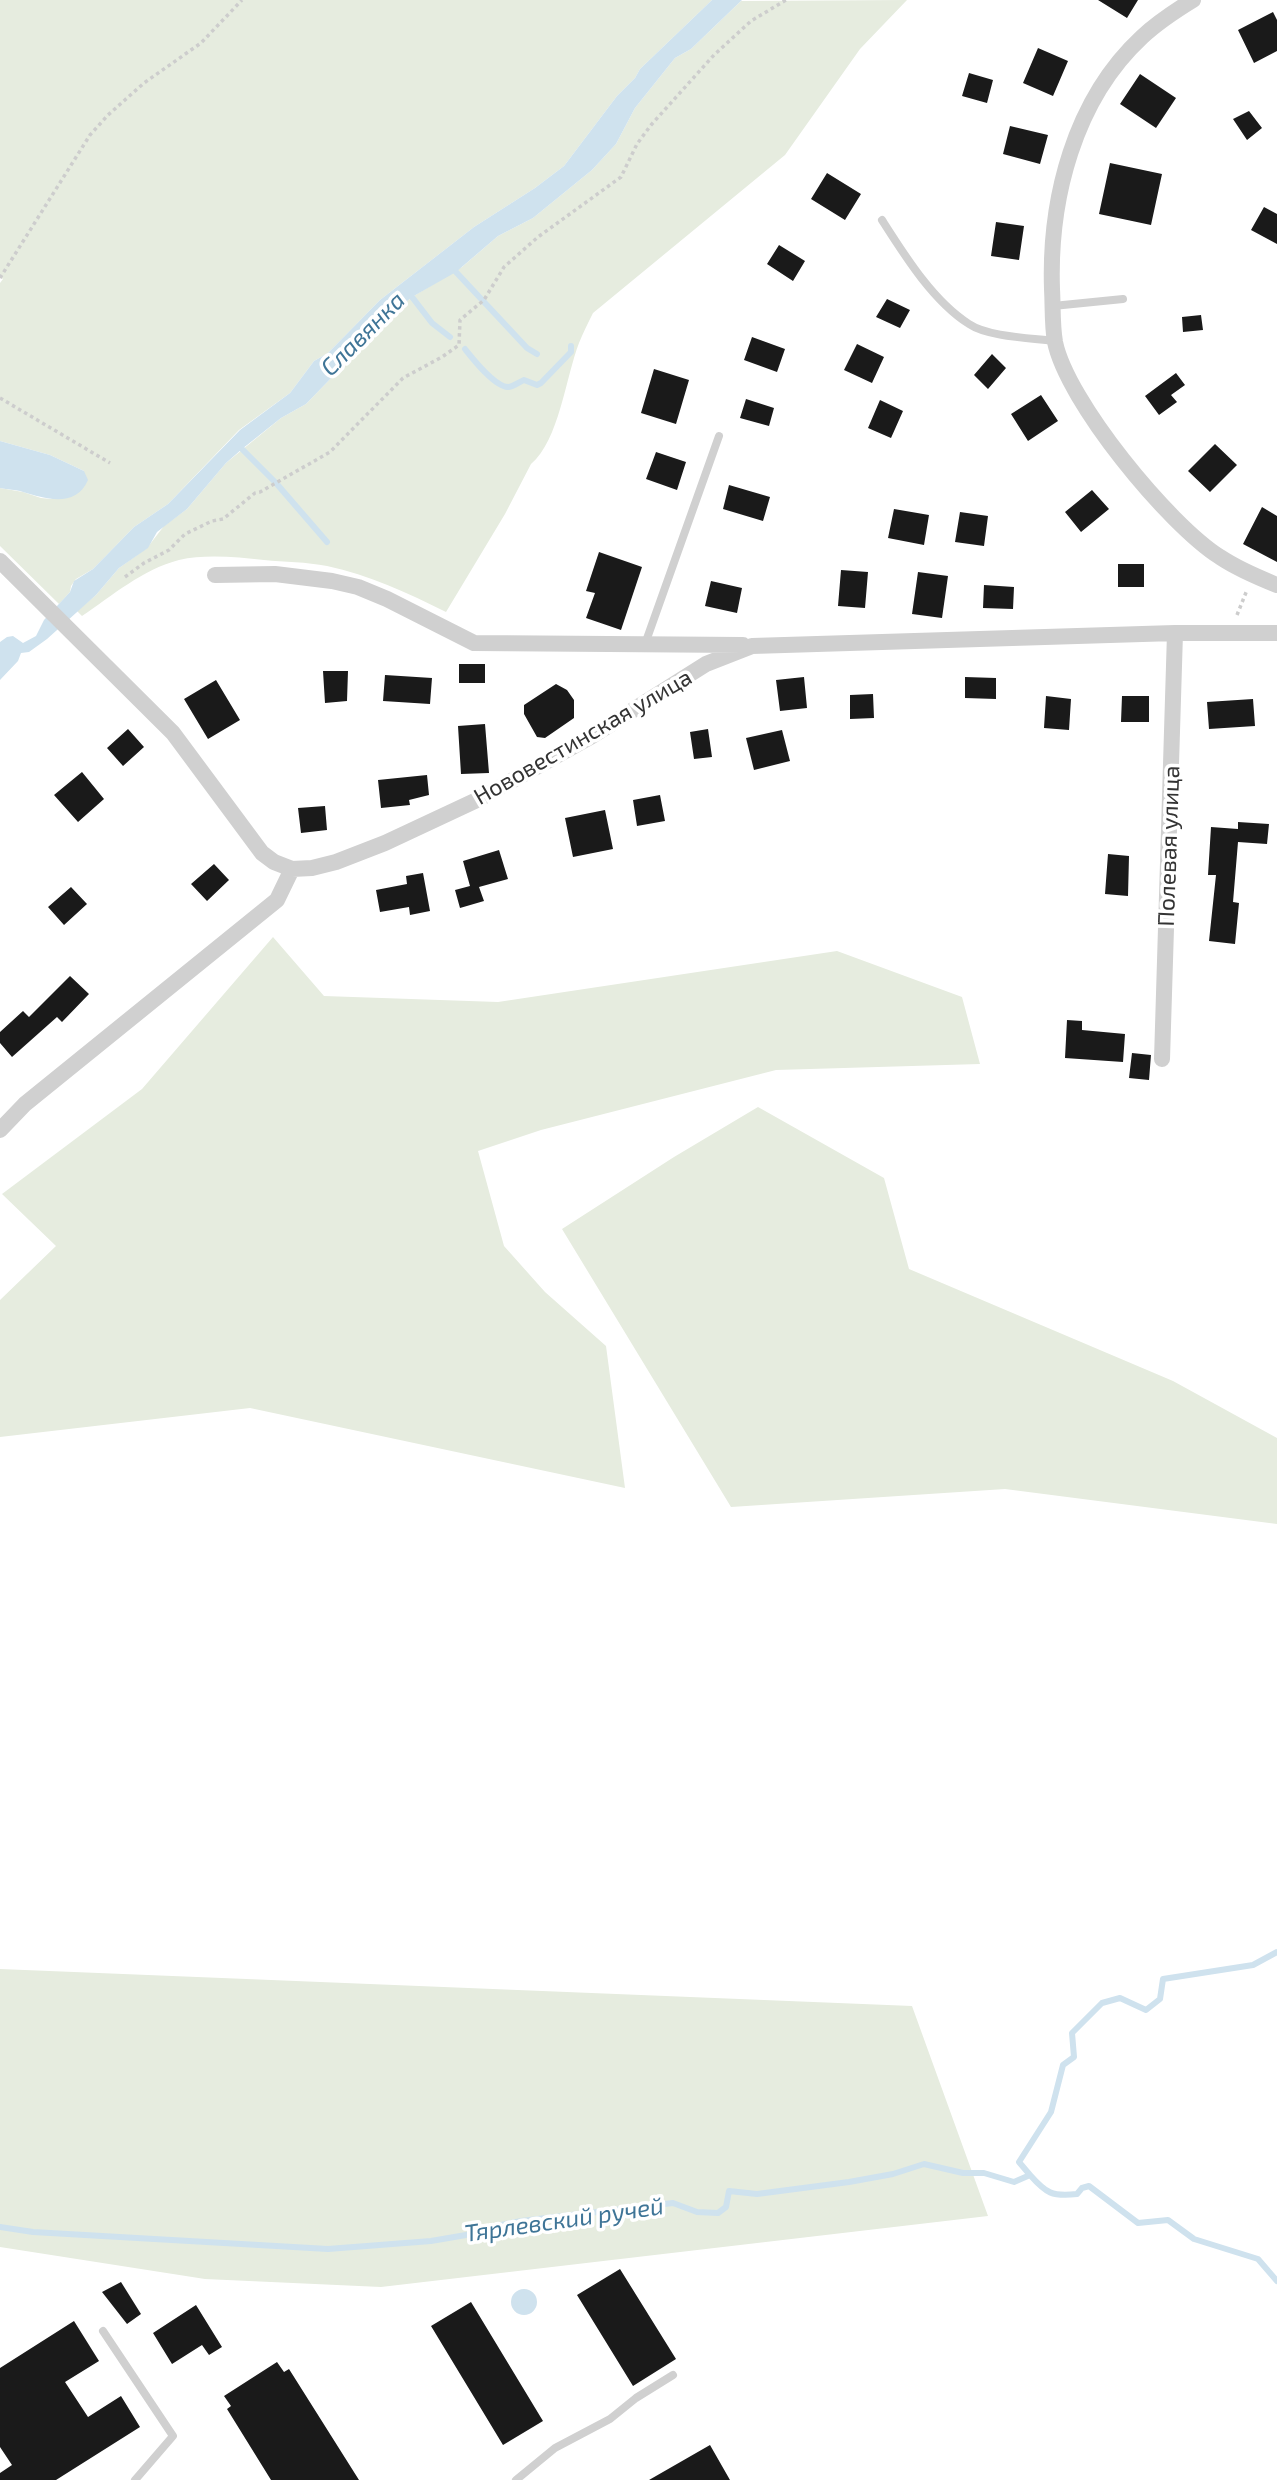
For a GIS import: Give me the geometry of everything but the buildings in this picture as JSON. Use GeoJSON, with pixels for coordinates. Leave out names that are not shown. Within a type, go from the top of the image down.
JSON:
{"type":"FeatureCollection","features":[{"type":"Feature","properties":{"kind":"street"},"geometry":{"type":"LineString","coordinates":[[1193,0],[1141,38],[1096,95],[1077,135],[1062,178],[1051,264],[1055,341],[1066,372],[1085,406],[1150,492],[1183,528],[1218,556],[1253,575],[1277,584]]}},
{"type":"Feature","properties":{"kind":"street"},"geometry":{"type":"LineString","coordinates":[[0,561],[173,733],[262,853],[274,862],[292,869],[277,900],[25,1104],[0,1130]]}},
{"type":"Feature","properties":{"kind":"street"},"geometry":{"type":"LineString","coordinates":[[215,575],[275,574],[358,587],[474,643],[752,646]]}},
{"type":"Feature","properties":{"kind":"street","name":"Нововестинская улица"},"geometry":{"type":"LineString","coordinates":[[292,869],[312,868],[336,862],[385,843],[480,799],[592,736],[706,664],[752,646],[1175,633],[1277,633]]}},
{"type":"Feature","properties":{"kind":"street","name":"Полевая улица"},"geometry":{"type":"LineString","coordinates":[[1162,1059],[1175,633]]}},
{"type":"Feature","properties":{"kind":"lane"},"geometry":{"type":"LineString","coordinates":[[882,220],[927,284],[970,326],[1018,337],[1055,341]]}},
{"type":"Feature","properties":{"kind":"lane"},"geometry":{"type":"LineString","coordinates":[[1053,306],[1123,299]]}},
{"type":"Feature","properties":{"kind":"lane"},"geometry":{"type":"LineString","coordinates":[[645,645],[719,436]]}},
{"type":"Feature","properties":{"kind":"lane"},"geometry":{"type":"LineString","coordinates":[[103,2331],[173,2435],[135,2480]]}},
{"type":"Feature","properties":{"kind":"lane"},"geometry":{"type":"LineString","coordinates":[[516,2480],[555,2448],[610,2418],[673,2375]]}},
{"type":"Feature","properties":{"kind":"path"},"geometry":{"type":"LineString","coordinates":[[0,278],[90,135],[144,83],[201,43],[242,0]]}},
{"type":"Feature","properties":{"kind":"path"},"geometry":{"type":"LineString","coordinates":[[125,577],[169,550],[184,534],[223,519],[255,493],[330,452],[403,378],[459,345],[460,320],[484,300],[504,267],[555,222],[621,177],[637,144],[651,125],[709,61],[751,21],[786,0]]}},
{"type":"Feature","properties":{"kind":"path"},"geometry":{"type":"LineString","coordinates":[[0,398],[110,463]]}},
{"type":"Feature","properties":{"kind":"path"},"geometry":{"type":"LineString","coordinates":[[1230,634],[1253,575]]}},
{"type":"Feature","properties":{"kind":"shaded area"},"geometry":{"type":"Polygon","coordinates":[[[0,0],[712,0],[640,69],[564,166],[474,227],[380,300],[328,353],[314,361],[290,393],[239,430],[168,504],[134,527],[93,569],[76,579],[70,592],[59,604],[0,546],[0,488],[51,499],[84,471],[50,455],[0,441],[0,283],[3,279],[0,277],[0,0]]]}},
{"type":"Feature","properties":{"kind":"shaded area"},"geometry":{"type":"Polygon","coordinates":[[[907,0],[860,49],[785,155],[593,313],[574,357],[561,407],[548,440],[541,454],[531,464],[505,514],[446,612],[388,585],[327,566],[210,557],[189,558],[166,564],[128,584],[82,616],[77,611],[96,595],[119,568],[147,548],[164,526],[187,509],[226,463],[281,418],[306,404],[392,314],[412,297],[462,267],[498,236],[533,218],[592,170],[616,144],[635,108],[675,58],[691,49],[741,1],[907,0]]]}},
{"type":"Feature","properties":{"kind":"shaded area"},"geometry":{"type":"Polygon","coordinates":[[[273,937],[324,996],[498,1002],[837,951],[962,997],[980,1064],[776,1070],[541,1130],[478,1151],[504,1246],[545,1292],[606,1346],[625,1488],[250,1408],[0,1437],[0,1300],[56,1246],[2,1194],[142,1089],[273,937]]]}},
{"type":"Feature","properties":{"kind":"shaded area"},"geometry":{"type":"Polygon","coordinates":[[[758,1107],[884,1178],[909,1269],[1173,1381],[1277,1438],[1277,1524],[1005,1489],[731,1507],[562,1229],[758,1107]]]}},
{"type":"Feature","properties":{"kind":"shaded area"},"geometry":{"type":"Polygon","coordinates":[[[0,1969],[912,2006],[988,2216],[381,2287],[205,2279],[0,2247],[0,1969]]]}},
{"type":"Feature","properties":{"kind":"water","name":"Славянка"},"geometry":{"type":"Polygon","coordinates":[[[712,0],[742,0],[691,49],[675,58],[635,108],[616,144],[592,170],[533,218],[498,236],[456,272],[412,297],[392,314],[306,404],[281,418],[226,463],[187,509],[157,532],[148,548],[119,568],[96,595],[47,639],[29,652],[21,653],[18,661],[0,680],[0,642],[13,636],[23,643],[36,636],[44,620],[70,592],[74,581],[93,569],[134,527],[168,504],[240,430],[290,393],[314,361],[328,353],[380,300],[474,227],[564,166],[640,69],[712,0]]]}},
{"type":"Feature","properties":{"kind":"water"},"geometry":{"type":"Polygon","coordinates":[[[0,441],[50,455],[84,471],[88,480],[76,495],[60,499],[0,488],[0,441]]]}},
{"type":"Feature","properties":{"kind":"water"},"geometry":{"type":"Polygon","coordinates":[[[524,2289],[533,2293],[537,2302],[533,2311],[524,2315],[515,2311],[511,2302],[515,2293],[524,2289]]]}},
{"type":"Feature","properties":{"kind":"waterway"},"geometry":{"type":"LineString","coordinates":[[456,272],[527,348],[537,354]]}},
{"type":"Feature","properties":{"kind":"waterway","name":"Славянка"},"geometry":{"type":"LineString","coordinates":[[412,297],[432,323],[450,337]]}},
{"type":"Feature","properties":{"kind":"waterway"},"geometry":{"type":"LineString","coordinates":[[465,349],[490,377],[508,387],[524,380],[537,385],[541,383],[571,352],[571,346]]}},
{"type":"Feature","properties":{"kind":"waterway"},"geometry":{"type":"LineString","coordinates":[[242,449],[276,483],[327,542]]}},
{"type":"Feature","properties":{"kind":"waterway"},"geometry":{"type":"LineString","coordinates":[[1030,2175],[1019,2162],[1051,2112],[1063,2065],[1074,2057],[1072,2033],[1102,2003],[1120,1998],[1146,2010],[1160,1999],[1163,1979],[1253,1965],[1277,1952]]}},
{"type":"Feature","properties":{"kind":"waterway","name":"Тярлевский ручей"},"geometry":{"type":"LineString","coordinates":[[0,2227],[33,2232],[328,2249],[431,2241],[521,2221],[673,2203],[697,2212],[718,2213],[726,2207],[729,2191],[757,2194],[849,2182],[893,2174],[924,2164],[963,2173],[984,2173],[1014,2182],[1030,2175],[1045,2190],[1061,2195],[1077,2194],[1082,2188],[1089,2186],[1138,2223],[1168,2220],[1194,2239],[1258,2259],[1277,2281]]}}]}
